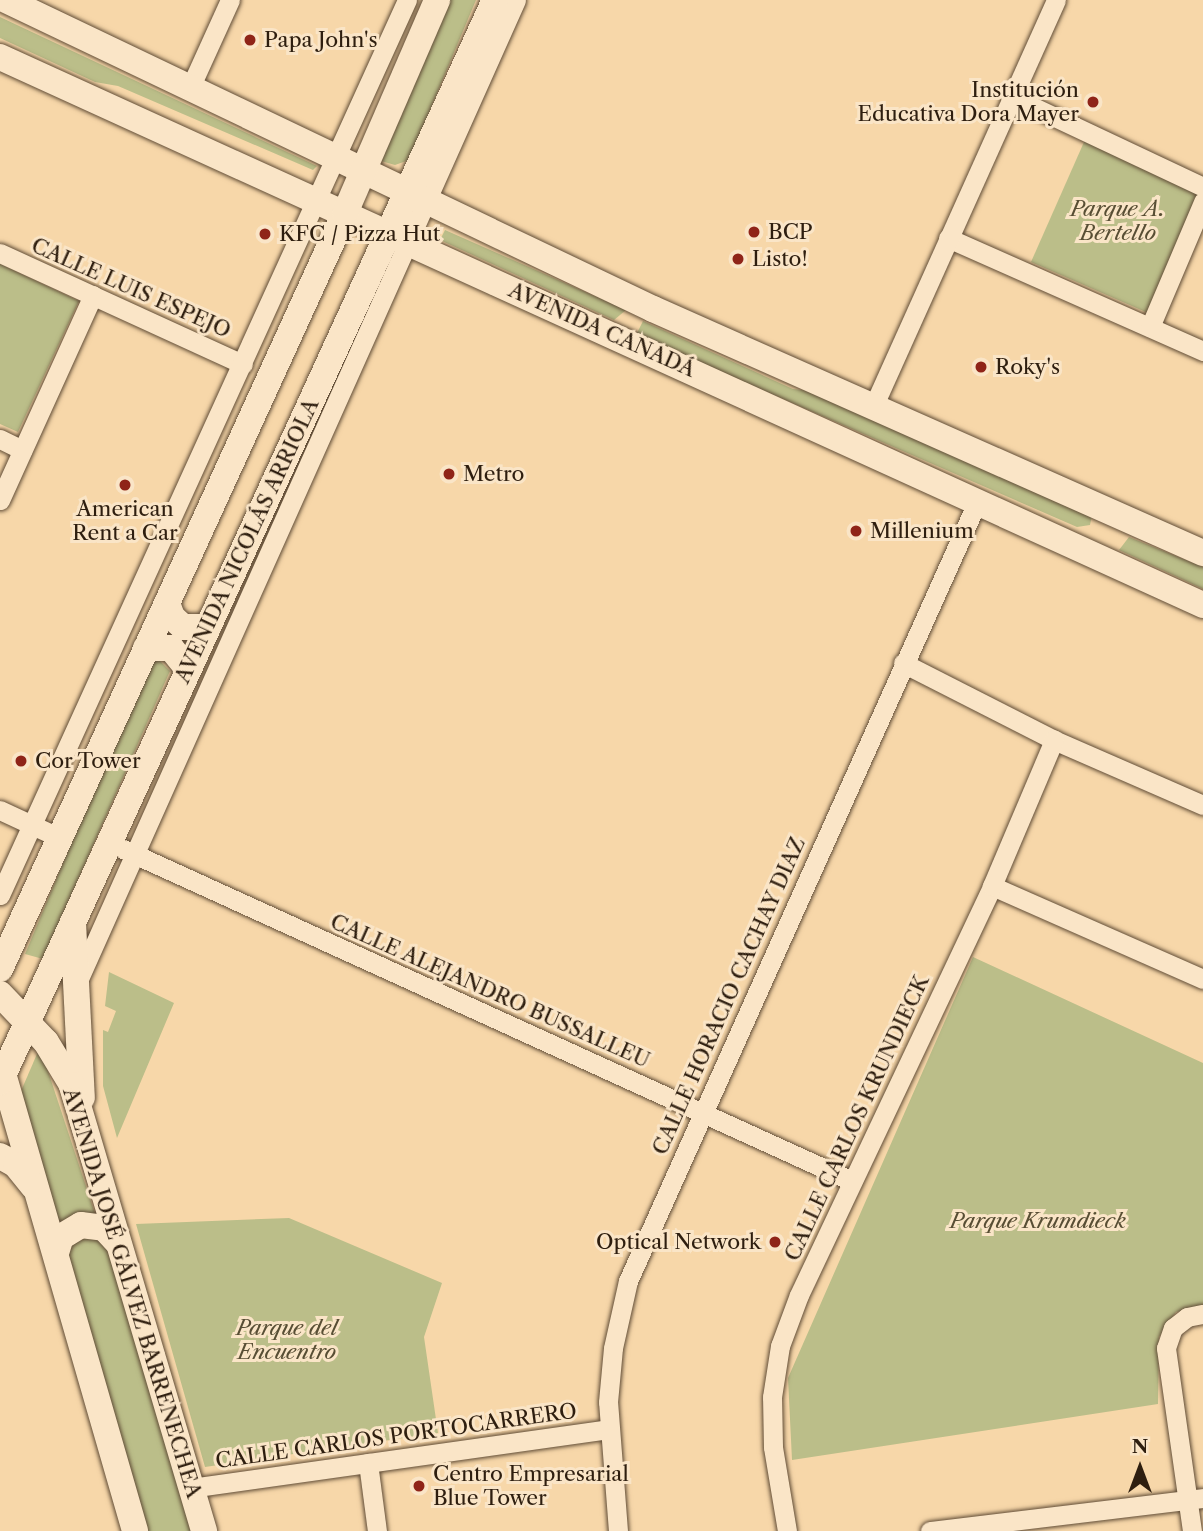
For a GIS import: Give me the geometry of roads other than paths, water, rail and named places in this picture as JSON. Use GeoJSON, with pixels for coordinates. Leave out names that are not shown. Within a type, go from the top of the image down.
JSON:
{"type":"FeatureCollection","features":[{"type":"Feature","properties":{"kind":"main road","name":"AVENIDA CANADÁ"},"geometry":{"type":"LineString","coordinates":[[6,0],[653,309],[874,405],[1203,554]]}},
{"type":"Feature","properties":{"kind":"main road"},"geometry":{"type":"LineString","coordinates":[[0,969],[345,213],[437,0]]}},
{"type":"Feature","properties":{"kind":"main road","name":"AVENIDA NICOLÁS ARRIOLA"},"geometry":{"type":"LineString","coordinates":[[2,1073],[73,921],[121,848],[188,669],[289,476],[417,197],[495,0]]}},
{"type":"Feature","properties":{"kind":"main road","name":"AVENIDA CANADÁ"},"geometry":{"type":"LineString","coordinates":[[0,57],[1075,543],[1203,605]]}},
{"type":"Feature","properties":{"kind":"main road"},"geometry":{"type":"LineString","coordinates":[[628,342],[622,331],[625,318],[653,309]]}},
{"type":"Feature","properties":{"kind":"main road"},"geometry":{"type":"LineString","coordinates":[[1075,543],[1099,533],[1097,506]]}},
{"type":"Feature","properties":{"kind":"main road"},"geometry":{"type":"LineString","coordinates":[[167,604],[172,617],[183,627],[208,627]]}},
{"type":"Feature","properties":{"kind":"main road"},"geometry":{"type":"LineString","coordinates":[[146,648],[172,648],[188,669]]}},
{"type":"Feature","properties":{"kind":"main road"},"geometry":{"type":"LineString","coordinates":[[73,921],[83,1117]]}},
{"type":"Feature","properties":{"kind":"main road","name":"AVENIDA JOSÉ GÁLVEZ BARRENECHEA"},"geometry":{"type":"LineString","coordinates":[[0,994],[28,1021],[65,1070],[83,1117],[116,1241],[204,1531]]}},
{"type":"Feature","properties":{"kind":"main road"},"geometry":{"type":"LineString","coordinates":[[2,1073],[41,1198],[135,1531]]}},
{"type":"Feature","properties":{"kind":"main road"},"geometry":{"type":"LineString","coordinates":[[0,1156],[20,1170],[41,1198]]}},
{"type":"Feature","properties":{"kind":"main road"},"geometry":{"type":"LineString","coordinates":[[55,1253],[61,1237],[80,1225],[104,1228],[116,1241]]}},
{"type":"Feature","properties":{"kind":"street"},"geometry":{"type":"LineString","coordinates":[[190,88],[230,0]]}},
{"type":"Feature","properties":{"kind":"street"},"geometry":{"type":"LineString","coordinates":[[0,895],[407,0]]}},
{"type":"Feature","properties":{"kind":"street","name":"AVENIDA NICOLÁS ARRIOLA"},"geometry":{"type":"LineString","coordinates":[[417,197],[516,0]]}},
{"type":"Feature","properties":{"kind":"street"},"geometry":{"type":"LineString","coordinates":[[874,405],[1010,96],[1056,0]]}},
{"type":"Feature","properties":{"kind":"street"},"geometry":{"type":"LineString","coordinates":[[1010,96],[1203,187]]}},
{"type":"Feature","properties":{"kind":"street"},"geometry":{"type":"LineString","coordinates":[[1150,327],[1203,202]]}},
{"type":"Feature","properties":{"kind":"street"},"geometry":{"type":"LineString","coordinates":[[948,238],[1203,351]]}},
{"type":"Feature","properties":{"kind":"street","name":"CALLE LUIS ESPEJO"},"geometry":{"type":"LineString","coordinates":[[0,253],[243,364]]}},
{"type":"Feature","properties":{"kind":"street"},"geometry":{"type":"LineString","coordinates":[[0,500],[93,295]]}},
{"type":"Feature","properties":{"kind":"street"},"geometry":{"type":"LineString","coordinates":[[0,439],[23,450]]}},
{"type":"Feature","properties":{"kind":"street","name":"AVENIDA NICOLÁS ARRIOLA"},"geometry":{"type":"LineString","coordinates":[[78,982],[121,848],[289,476]]}},
{"type":"Feature","properties":{"kind":"street","name":"CALLE HORACIO CACHAY DIAZ"},"geometry":{"type":"LineString","coordinates":[[618,1531],[608,1429],[613,1348],[628,1280],[978,500]]}},
{"type":"Feature","properties":{"kind":"street"},"geometry":{"type":"LineString","coordinates":[[904,663],[1054,740],[1203,804]]}},
{"type":"Feature","properties":{"kind":"street","name":"CALLE CARLOS KRUNDIECK"},"geometry":{"type":"LineString","coordinates":[[786,1531],[773,1447],[772,1397],[780,1346],[852,1181],[992,886],[1054,740]]}},
{"type":"Feature","properties":{"kind":"street"},"geometry":{"type":"LineString","coordinates":[[0,810],[60,838]]}},
{"type":"Feature","properties":{"kind":"street","name":"CALLE ALEJANDRO BUSSALLEU"},"geometry":{"type":"LineString","coordinates":[[121,848],[852,1181]]}},
{"type":"Feature","properties":{"kind":"street"},"geometry":{"type":"LineString","coordinates":[[992,886],[1203,979]]}},
{"type":"Feature","properties":{"kind":"street"},"geometry":{"type":"LineString","coordinates":[[1192,1531],[1195,1499],[1166,1349],[1173,1328],[1187,1317],[1203,1314]]}},
{"type":"Feature","properties":{"kind":"street","name":"CALLE CARLOS PORTOCARRERO"},"geometry":{"type":"LineString","coordinates":[[190,1488],[608,1429]]}},
{"type":"Feature","properties":{"kind":"street"},"geometry":{"type":"LineString","coordinates":[[368,1463],[377,1531]]}},
{"type":"Feature","properties":{"kind":"street"},"geometry":{"type":"LineString","coordinates":[[930,1531],[1195,1499]]}},
{"type":"Feature","properties":{"kind":"place","name":"Papa John's"},"geometry":{"type":"Point","coordinates":[250,40]}},
{"type":"Feature","properties":{"kind":"place","name":"Institución Educativa Dora Mayer"},"geometry":{"type":"Point","coordinates":[1093,102]}},
{"type":"Feature","properties":{"kind":"place","name":"BCP"},"geometry":{"type":"Point","coordinates":[754,232]}},
{"type":"Feature","properties":{"kind":"place","name":"KFC / Pizza Hut"},"geometry":{"type":"Point","coordinates":[265,234]}},
{"type":"Feature","properties":{"kind":"place","name":"Listo!"},"geometry":{"type":"Point","coordinates":[738,259]}},
{"type":"Feature","properties":{"kind":"place","name":"Roky's"},"geometry":{"type":"Point","coordinates":[981,367]}},
{"type":"Feature","properties":{"kind":"place","name":"Metro"},"geometry":{"type":"Point","coordinates":[449,474]}},
{"type":"Feature","properties":{"kind":"place","name":"American Rent a Car"},"geometry":{"type":"Point","coordinates":[125,485]}},
{"type":"Feature","properties":{"kind":"place","name":"Millenium"},"geometry":{"type":"Point","coordinates":[856,531]}},
{"type":"Feature","properties":{"kind":"place","name":"Cor Tower"},"geometry":{"type":"Point","coordinates":[21,761]}},
{"type":"Feature","properties":{"kind":"place","name":"Optical Network"},"geometry":{"type":"Point","coordinates":[775,1242]}},
{"type":"Feature","properties":{"kind":"place","name":"Centro Empresarial Blue Tower"},"geometry":{"type":"Point","coordinates":[419,1486]}},
{"type":"Feature","properties":{"kind":"park label","name":"Parque A. Bertello"},"geometry":{"type":"Point","coordinates":[1118,221]}},
{"type":"Feature","properties":{"kind":"park label","name":"Parque Krumdieck"},"geometry":{"type":"Point","coordinates":[1038,1221]}},
{"type":"Feature","properties":{"kind":"park label","name":"Parque del Encuentro"},"geometry":{"type":"Point","coordinates":[287,1340]}}]}
